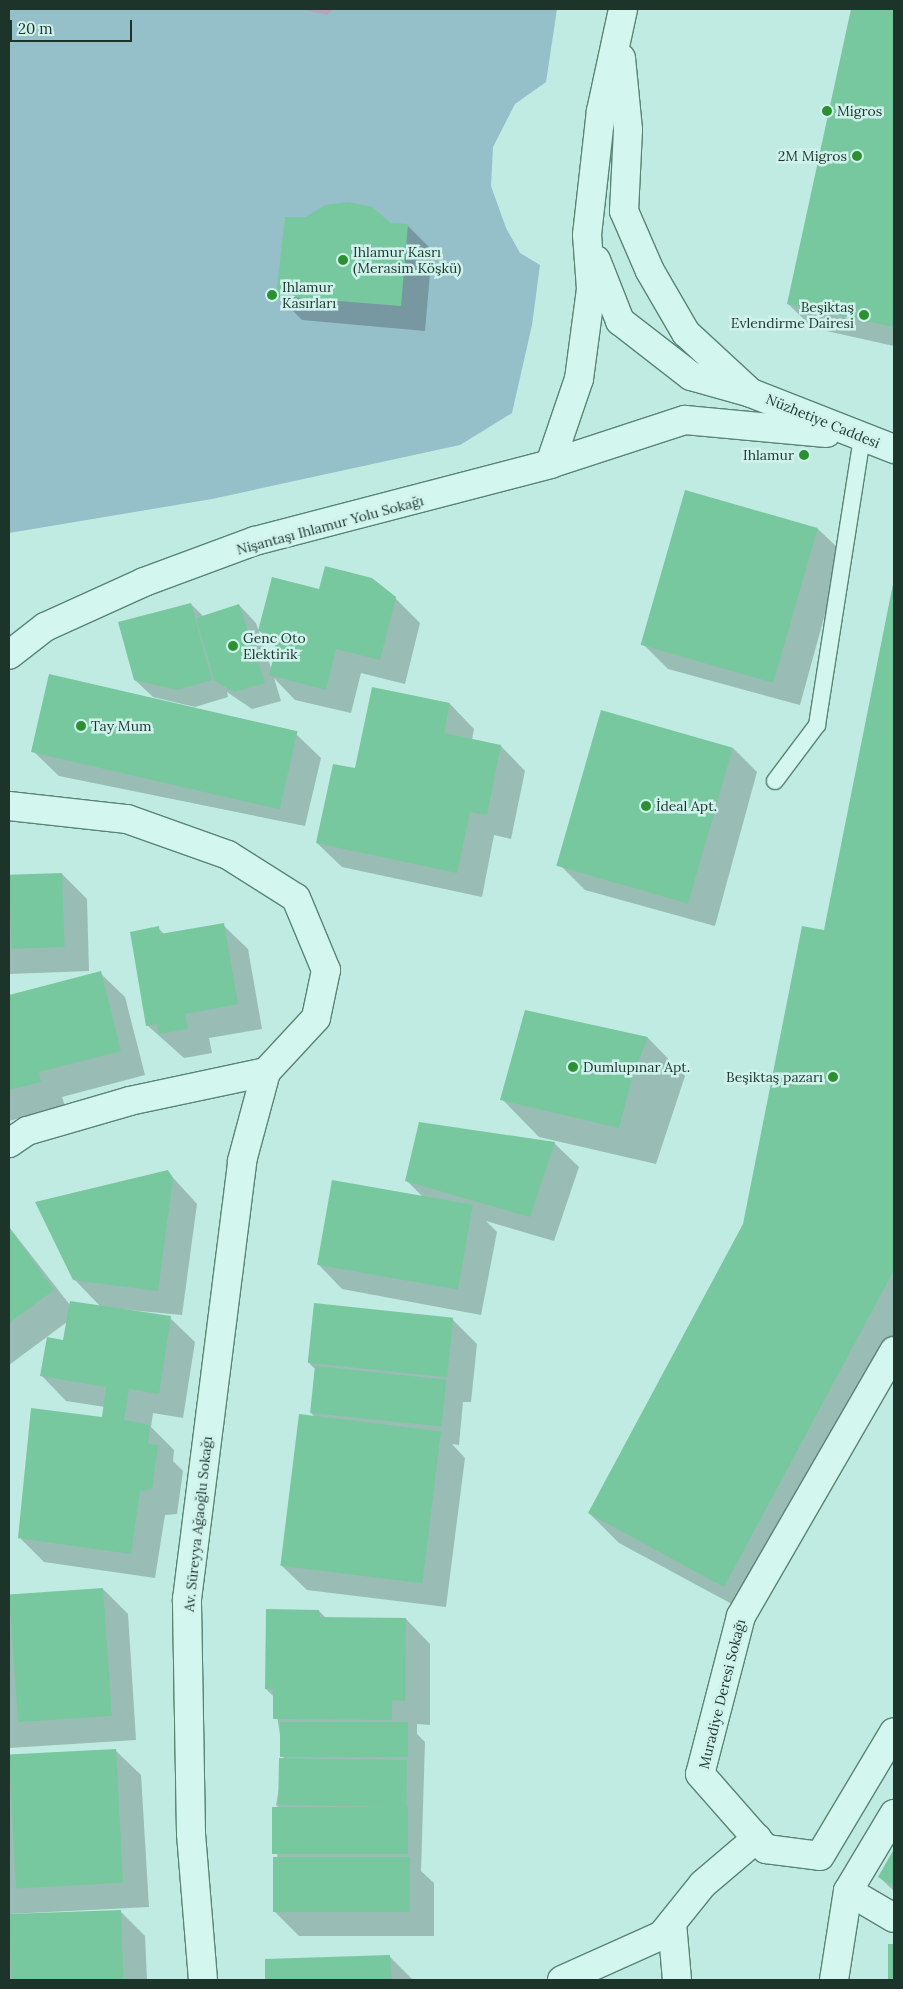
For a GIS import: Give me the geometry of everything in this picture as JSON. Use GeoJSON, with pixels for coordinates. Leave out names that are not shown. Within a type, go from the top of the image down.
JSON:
{"type":"FeatureCollection","features":[{"type":"Feature","properties":{"kind":"street"},"geometry":{"type":"LineString","coordinates":[[550,464],[579,379],[591,290],[587,235],[601,111],[623,9]]}},
{"type":"Feature","properties":{"kind":"street","name":"Nüzhetiye Caddesi"},"geometry":{"type":"LineString","coordinates":[[618,36],[628,130],[624,211],[650,271],[686,332],[751,393]]}},
{"type":"Feature","properties":{"kind":"street","name":"Nüzhetiye Caddesi"},"geometry":{"type":"LineString","coordinates":[[587,235],[620,321],[690,376],[751,393],[857,437],[894,449]]}},
{"type":"Feature","properties":{"kind":"street","name":"Nişantaşı Ihlamur Yolu Sokağı"},"geometry":{"type":"LineString","coordinates":[[9,655],[45,627],[144,582],[255,541],[550,464],[685,420],[857,437]]}},
{"type":"Feature","properties":{"kind":"street"},"geometry":{"type":"LineString","coordinates":[[9,806],[127,819],[228,856],[296,898],[326,970],[316,1018],[266,1072],[130,1101],[28,1131],[9,1143]]}},
{"type":"Feature","properties":{"kind":"street","name":"Av. Süreyya Ağaoğlu Sokağı"},"geometry":{"type":"LineString","coordinates":[[203,1980],[191,1833],[187,1599],[242,1161],[266,1072]]}},
{"type":"Feature","properties":{"kind":"street","name":"Muradiye Deresi Sokağı"},"geometry":{"type":"LineString","coordinates":[[894,1351],[742,1616],[700,1774],[766,1848],[820,1856],[894,1732]]}},
{"type":"Feature","properties":{"kind":"street"},"geometry":{"type":"LineString","coordinates":[[834,1980],[848,1891],[894,1814]]}},
{"type":"Feature","properties":{"kind":"street"},"geometry":{"type":"LineString","coordinates":[[562,1980],[662,1935],[703,1884],[757,1838]]}},
{"type":"Feature","properties":{"kind":"street"},"geometry":{"type":"LineString","coordinates":[[848,1891],[894,1918]]}},
{"type":"Feature","properties":{"kind":"street"},"geometry":{"type":"LineString","coordinates":[[672,1923],[677,1980]]}},
{"type":"Feature","properties":{"kind":"lane"},"geometry":{"type":"LineString","coordinates":[[775,781],[817,725],[857,437]]}},
{"type":"Feature","properties":{"kind":"shaded area","name":"Ihlamur Kasırları"},"geometry":{"type":"Polygon","coordinates":[[[9,9],[557,9],[546,82],[515,104],[493,147],[491,186],[506,228],[520,253],[540,265],[532,325],[512,413],[460,445],[212,499],[9,533],[9,9]]]}},
{"type":"Feature","properties":{"kind":"shaded area"},"geometry":{"type":"Polygon","coordinates":[[[300,9],[334,9],[327,15],[300,9]]]}},
{"type":"Feature","properties":{"kind":"building","name":"2M Migros"},"geometry":{"type":"Polygon","coordinates":[[[851,9],[894,9],[894,327],[787,304],[851,9]]]}},
{"type":"Feature","properties":{"kind":"building","name":"Ihlamur Kasrı (Merasim Köşkü)"},"geometry":{"type":"Polygon","coordinates":[[[348,202],[372,207],[391,223],[408,224],[401,306],[276,296],[285,217],[306,217],[325,205],[348,202]]]}},
{"type":"Feature","properties":{"kind":"building"},"geometry":{"type":"Polygon","coordinates":[[[685,490],[818,528],[773,683],[641,645],[685,490]]]}},
{"type":"Feature","properties":{"kind":"building"},"geometry":{"type":"Polygon","coordinates":[[[325,566],[372,578],[396,597],[380,660],[336,649],[326,690],[269,675],[279,636],[258,631],[272,577],[319,589],[325,566]]]}},
{"type":"Feature","properties":{"kind":"building","name":"Beşiktaş pazarı"},"geometry":{"type":"Polygon","coordinates":[[[894,579],[894,1270],[724,1587],[588,1513],[743,1224],[802,926],[824,930],[894,579]]]}},
{"type":"Feature","properties":{"kind":"building"},"geometry":{"type":"Polygon","coordinates":[[[191,603],[212,680],[177,690],[134,680],[118,622],[191,603]]]}},
{"type":"Feature","properties":{"kind":"building"},"geometry":{"type":"Polygon","coordinates":[[[239,604],[265,683],[234,692],[214,680],[196,618],[239,604]]]}},
{"type":"Feature","properties":{"kind":"building"},"geometry":{"type":"Polygon","coordinates":[[[49,674],[297,731],[279,809],[31,752],[49,674]]]}},
{"type":"Feature","properties":{"kind":"building"},"geometry":{"type":"Polygon","coordinates":[[[372,687],[450,703],[444,733],[501,745],[487,815],[470,812],[457,873],[316,843],[333,764],[355,768],[372,687]]]}},
{"type":"Feature","properties":{"kind":"building","name":"İdeal Apt."},"geometry":{"type":"Polygon","coordinates":[[[601,710],[733,748],[688,903],[556,866],[601,710]]]}},
{"type":"Feature","properties":{"kind":"building"},"geometry":{"type":"Polygon","coordinates":[[[62,873],[65,947],[12,949],[9,875],[62,873]]]}},
{"type":"Feature","properties":{"kind":"building"},"geometry":{"type":"Polygon","coordinates":[[[224,923],[238,1004],[185,1014],[188,1029],[159,1034],[157,1024],[146,1026],[130,932],[159,926],[160,934],[224,923]]]}},
{"type":"Feature","properties":{"kind":"building"},"geometry":{"type":"Polygon","coordinates":[[[101,971],[121,1051],[39,1072],[41,1082],[9,1090],[9,995],[101,971]]]}},
{"type":"Feature","properties":{"kind":"building","name":"Dumlupınar Apt."},"geometry":{"type":"Polygon","coordinates":[[[525,1010],[648,1037],[633,1074],[619,1128],[500,1100],[525,1010]]]}},
{"type":"Feature","properties":{"kind":"building"},"geometry":{"type":"Polygon","coordinates":[[[419,1122],[555,1142],[530,1217],[405,1181],[419,1122]]]}},
{"type":"Feature","properties":{"kind":"building"},"geometry":{"type":"Polygon","coordinates":[[[168,1170],[173,1178],[158,1291],[73,1280],[35,1202],[168,1170]]]}},
{"type":"Feature","properties":{"kind":"building"},"geometry":{"type":"Polygon","coordinates":[[[332,1180],[473,1205],[458,1290],[317,1265],[332,1180]]]}},
{"type":"Feature","properties":{"kind":"building"},"geometry":{"type":"Polygon","coordinates":[[[9,1227],[54,1290],[9,1323],[9,1227]]]}},
{"type":"Feature","properties":{"kind":"building"},"geometry":{"type":"Polygon","coordinates":[[[70,1301],[171,1316],[159,1394],[129,1389],[124,1420],[150,1425],[148,1444],[158,1445],[152,1489],[140,1491],[131,1554],[18,1538],[31,1408],[102,1417],[106,1387],[40,1376],[47,1337],[63,1340],[70,1301]]]}},
{"type":"Feature","properties":{"kind":"building"},"geometry":{"type":"Polygon","coordinates":[[[314,1303],[453,1318],[447,1377],[308,1363],[314,1303]]]}},
{"type":"Feature","properties":{"kind":"building"},"geometry":{"type":"Polygon","coordinates":[[[315,1366],[446,1380],[441,1427],[310,1413],[315,1366]]]}},
{"type":"Feature","properties":{"kind":"building"},"geometry":{"type":"Polygon","coordinates":[[[299,1414],[441,1431],[422,1583],[280,1566],[299,1414]]]}},
{"type":"Feature","properties":{"kind":"building"},"geometry":{"type":"Polygon","coordinates":[[[103,1588],[112,1716],[18,1722],[9,1595],[103,1588]]]}},
{"type":"Feature","properties":{"kind":"building"},"geometry":{"type":"Polygon","coordinates":[[[266,1609],[319,1610],[320,1617],[406,1618],[405,1701],[392,1700],[392,1720],[273,1719],[273,1689],[265,1689],[266,1609]]]}},
{"type":"Feature","properties":{"kind":"building"},"geometry":{"type":"Polygon","coordinates":[[[280,1722],[408,1722],[408,1757],[280,1757],[280,1722]]]}},
{"type":"Feature","properties":{"kind":"building"},"geometry":{"type":"Polygon","coordinates":[[[116,1749],[123,1883],[16,1888],[9,1755],[116,1749]]]}},
{"type":"Feature","properties":{"kind":"building"},"geometry":{"type":"Polygon","coordinates":[[[279,1758],[407,1760],[406,1807],[278,1805],[279,1758]]]}},
{"type":"Feature","properties":{"kind":"building"},"geometry":{"type":"Polygon","coordinates":[[[272,1807],[408,1807],[408,1854],[272,1854],[272,1807]]]}},
{"type":"Feature","properties":{"kind":"building"},"geometry":{"type":"Polygon","coordinates":[[[894,1849],[894,1886],[878,1877],[894,1849]]]}},
{"type":"Feature","properties":{"kind":"building"},"geometry":{"type":"Polygon","coordinates":[[[273,1857],[410,1857],[410,1912],[273,1912],[273,1857]]]}},
{"type":"Feature","properties":{"kind":"building"},"geometry":{"type":"Polygon","coordinates":[[[121,1910],[123,1980],[11,1980],[9,1914],[121,1910]]]}},
{"type":"Feature","properties":{"kind":"building"},"geometry":{"type":"Polygon","coordinates":[[[888,1944],[894,1944],[894,1980],[888,1980],[888,1944]]]}},
{"type":"Feature","properties":{"kind":"building"},"geometry":{"type":"Polygon","coordinates":[[[390,1955],[392,1980],[265,1980],[265,1959],[390,1955]]]}},
{"type":"Feature","properties":{"kind":"place","name":"Migros"},"geometry":{"type":"Point","coordinates":[827,111]}},
{"type":"Feature","properties":{"kind":"place","name":"2M Migros"},"geometry":{"type":"Point","coordinates":[857,156]}},
{"type":"Feature","properties":{"kind":"place","name":"Ihlamur Kasrı (Merasim Köşkü)"},"geometry":{"type":"Point","coordinates":[343,260]}},
{"type":"Feature","properties":{"kind":"place","name":"Ihlamur Kasırları"},"geometry":{"type":"Point","coordinates":[272,295]}},
{"type":"Feature","properties":{"kind":"place","name":"Beşiktaş Evlendirme Dairesi"},"geometry":{"type":"Point","coordinates":[864,315]}},
{"type":"Feature","properties":{"kind":"place","name":"Ihlamur"},"geometry":{"type":"Point","coordinates":[804,455]}},
{"type":"Feature","properties":{"kind":"place","name":"Genc Oto Elektirik"},"geometry":{"type":"Point","coordinates":[233,646]}},
{"type":"Feature","properties":{"kind":"place","name":"Tay Mum"},"geometry":{"type":"Point","coordinates":[81,726]}},
{"type":"Feature","properties":{"kind":"place","name":"İdeal Apt."},"geometry":{"type":"Point","coordinates":[646,806]}},
{"type":"Feature","properties":{"kind":"place","name":"Dumlupınar Apt."},"geometry":{"type":"Point","coordinates":[573,1067]}},
{"type":"Feature","properties":{"kind":"place","name":"Beşiktaş pazarı"},"geometry":{"type":"Point","coordinates":[833,1077]}}]}
